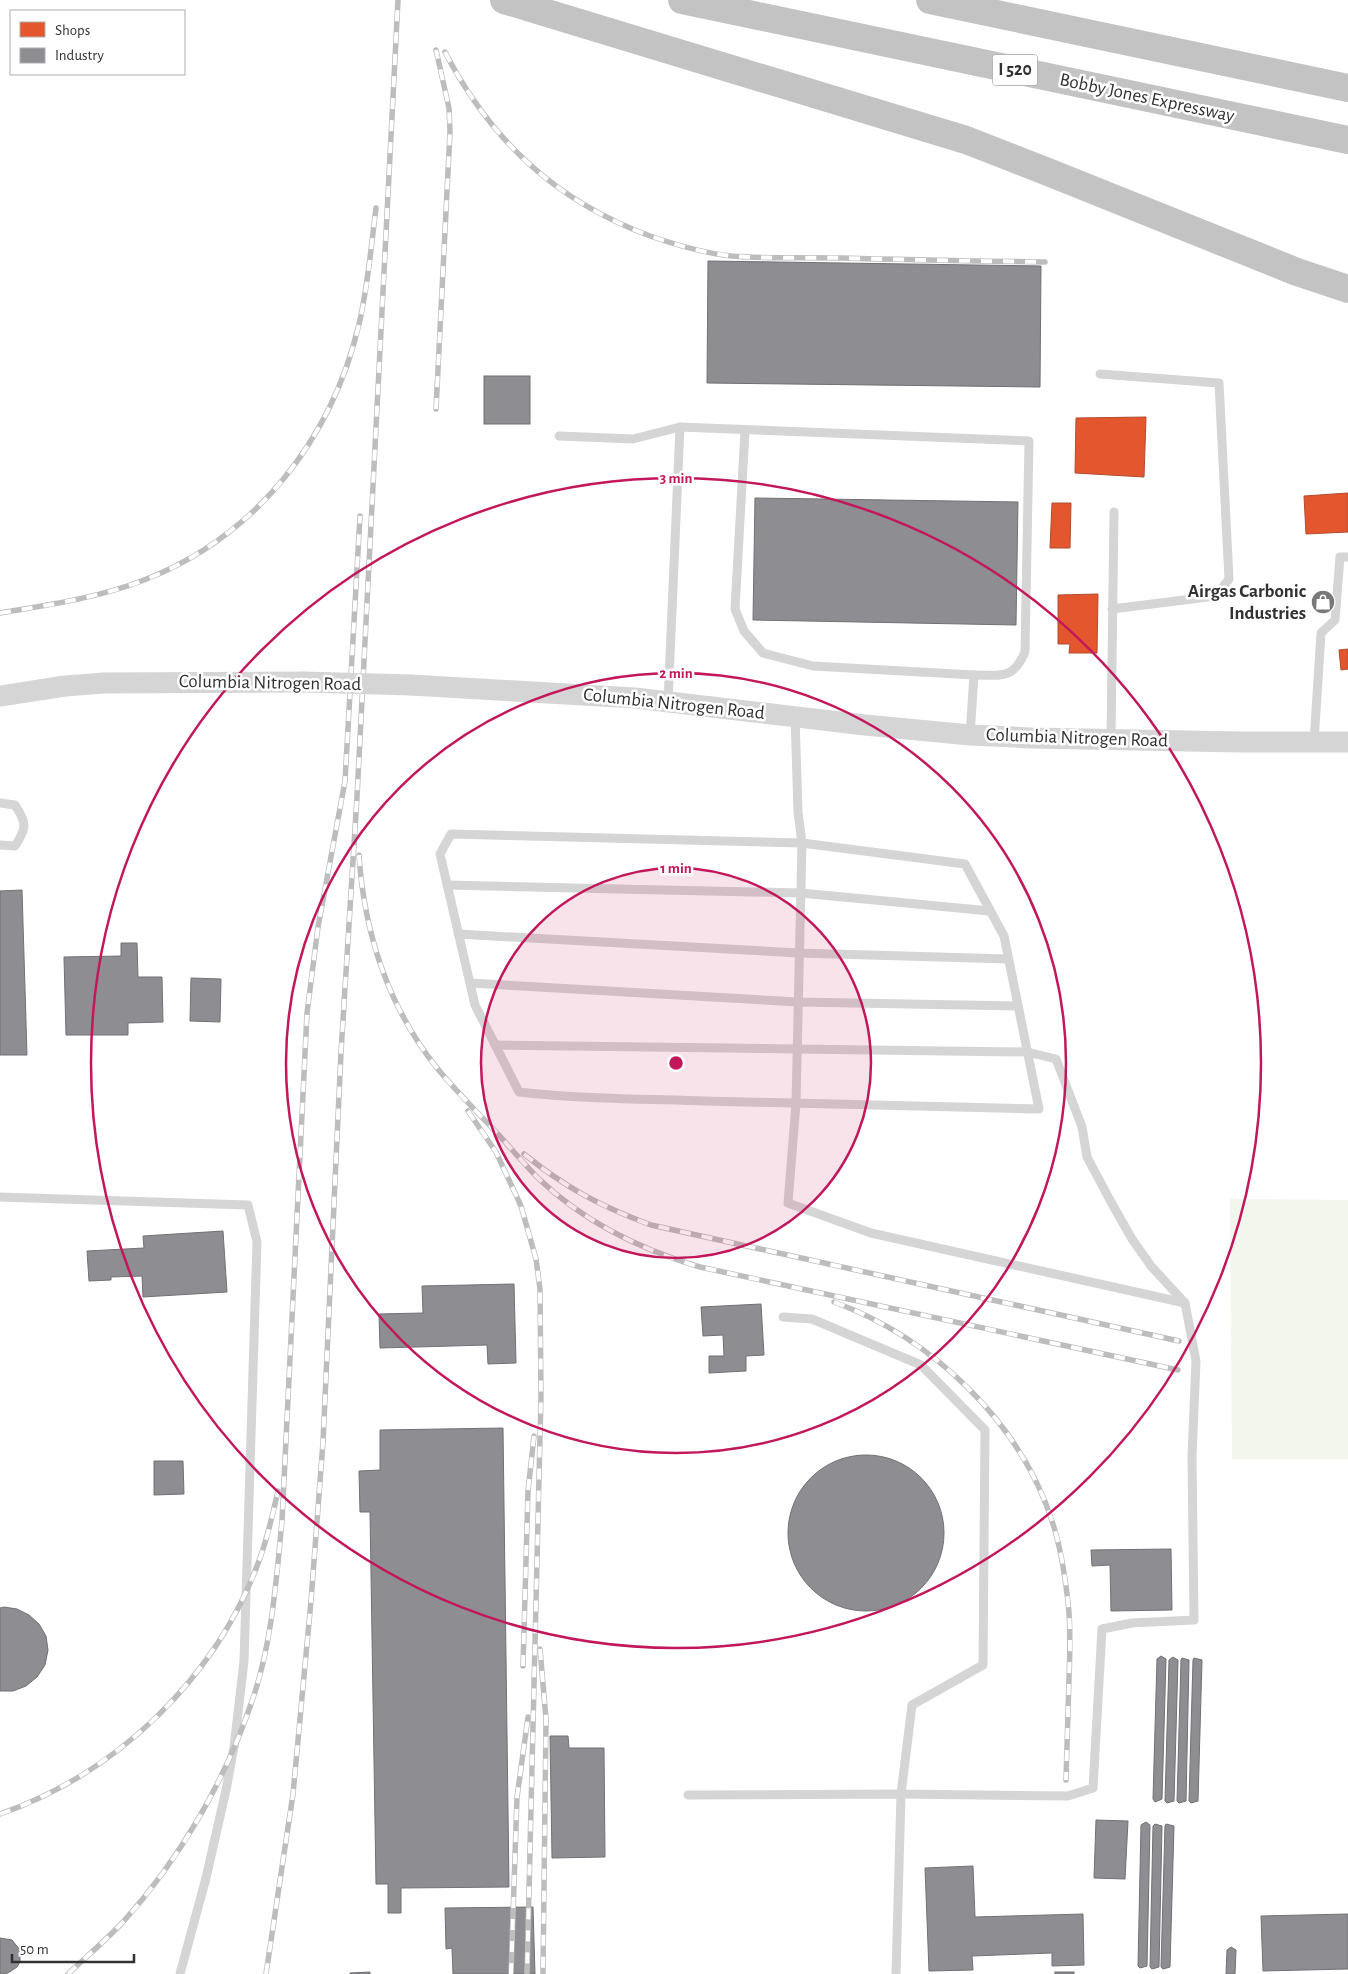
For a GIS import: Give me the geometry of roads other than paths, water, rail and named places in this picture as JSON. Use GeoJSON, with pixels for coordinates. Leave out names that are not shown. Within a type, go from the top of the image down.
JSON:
{"type":"FeatureCollection","features":[{"type":"Feature","properties":{"kind":"highway","name":"Bobby Jones Expressway"},"geometry":{"type":"LineString","coordinates":[[682,0],[1348,140]]}},
{"type":"Feature","properties":{"kind":"highway"},"geometry":{"type":"LineString","coordinates":[[930,0],[1348,88]]}},
{"type":"Feature","properties":{"kind":"highway"},"geometry":{"type":"LineString","coordinates":[[516,3],[966,140],[1297,272],[1348,289]]}},
{"type":"Feature","properties":{"kind":"street","name":"Columbia Nitrogen Road"},"geometry":{"type":"LineString","coordinates":[[0,696],[65,686],[104,683],[304,682],[411,685],[564,693],[668,702],[970,735],[1348,742]]}},
{"type":"Feature","properties":{"kind":"lane"},"geometry":{"type":"LineString","coordinates":[[1100,374],[1219,383],[1229,579],[1216,596],[1112,609]]}},
{"type":"Feature","properties":{"kind":"lane"},"geometry":{"type":"LineString","coordinates":[[668,702],[680,428]]}},
{"type":"Feature","properties":{"kind":"lane"},"geometry":{"type":"LineString","coordinates":[[559,436],[633,438],[680,428],[1029,441],[1025,652],[1021,662],[1013,672],[1005,675],[974,675],[813,666],[763,653],[744,631],[736,609],[745,431]]}},
{"type":"Feature","properties":{"kind":"lane"},"geometry":{"type":"LineString","coordinates":[[1110,739],[1114,512]]}},
{"type":"Feature","properties":{"kind":"lane"},"geometry":{"type":"LineString","coordinates":[[1314,742],[1321,633],[1335,620],[1340,557],[1348,557]]}},
{"type":"Feature","properties":{"kind":"lane"},"geometry":{"type":"LineString","coordinates":[[970,735],[974,675]]}},
{"type":"Feature","properties":{"kind":"lane"},"geometry":{"type":"LineString","coordinates":[[795,716],[798,812],[802,843],[796,1103],[788,1203],[871,1233],[1185,1303]]}},
{"type":"Feature","properties":{"kind":"lane"},"geometry":{"type":"LineString","coordinates":[[0,803],[15,805],[23,816],[24,832],[15,846],[0,845]]}},
{"type":"Feature","properties":{"kind":"lane"},"geometry":{"type":"LineString","coordinates":[[451,834],[802,843],[965,864],[1004,936],[1039,1109],[554,1096],[519,1092],[475,1005],[447,885],[440,854],[451,834]]}},
{"type":"Feature","properties":{"kind":"lane"},"geometry":{"type":"LineString","coordinates":[[447,885],[801,893],[990,911]]}},
{"type":"Feature","properties":{"kind":"lane"},"geometry":{"type":"LineString","coordinates":[[458,934],[799,953],[1008,959]]}},
{"type":"Feature","properties":{"kind":"lane"},"geometry":{"type":"LineString","coordinates":[[470,982],[798,1002],[1018,1006]]}},
{"type":"Feature","properties":{"kind":"lane"},"geometry":{"type":"LineString","coordinates":[[495,1045],[1027,1052],[1056,1059],[1082,1127],[1087,1158],[1110,1202],[1132,1240],[1151,1266],[1185,1303],[1196,1361],[1192,1456],[1194,1620],[1132,1623],[1102,1628],[1093,1788],[1068,1796],[901,1794],[688,1795]]}},
{"type":"Feature","properties":{"kind":"lane"},"geometry":{"type":"LineString","coordinates":[[0,1197],[248,1205],[257,1242],[244,1661],[234,1747],[226,1790],[206,1878],[180,1974]]}},
{"type":"Feature","properties":{"kind":"lane"},"geometry":{"type":"LineString","coordinates":[[783,1317],[812,1319],[921,1364],[985,1430],[983,1665],[912,1705],[901,1794],[896,1974]]}},
{"type":"Feature","properties":{"kind":"railway"},"geometry":{"type":"LineString","coordinates":[[266,1974],[293,1794],[311,1601],[323,1442],[341,1052],[357,797],[398,0]]}},
{"type":"Feature","properties":{"kind":"railway"},"geometry":{"type":"LineString","coordinates":[[436,50],[449,108],[450,132],[436,409]]}},
{"type":"Feature","properties":{"kind":"railway"},"geometry":{"type":"LineString","coordinates":[[445,52],[463,84],[483,113],[505,140],[530,164],[556,186],[585,205],[616,222],[650,236],[690,248],[731,256],[1045,262]]}},
{"type":"Feature","properties":{"kind":"railway"},"geometry":{"type":"LineString","coordinates":[[0,613],[109,592],[144,580],[184,561],[221,538],[254,510],[283,479],[309,444],[330,406],[347,366],[362,310],[376,208]]}},
{"type":"Feature","properties":{"kind":"railway"},"geometry":{"type":"LineString","coordinates":[[68,1974],[123,1922],[163,1873],[181,1847],[213,1791],[240,1734],[264,1659],[275,1590],[282,1521],[307,1013],[318,927],[345,781],[360,516]]}},
{"type":"Feature","properties":{"kind":"railway"},"geometry":{"type":"LineString","coordinates":[[359,855],[366,912],[382,968],[392,994],[420,1044],[451,1084],[539,1179],[556,1194],[594,1221],[635,1243],[700,1267],[1178,1370]]}},
{"type":"Feature","properties":{"kind":"railway"},"geometry":{"type":"LineString","coordinates":[[468,1111],[496,1152],[521,1206],[536,1259],[540,1289],[541,1396],[527,1974]]}},
{"type":"Feature","properties":{"kind":"railway"},"geometry":{"type":"LineString","coordinates":[[524,1154],[554,1177],[584,1195],[616,1211],[651,1225],[1179,1341]]}},
{"type":"Feature","properties":{"kind":"railway"},"geometry":{"type":"LineString","coordinates":[[834,1302],[870,1318],[905,1338],[938,1361],[968,1388],[995,1418],[1019,1451],[1038,1487],[1053,1524],[1058,1543],[1069,1611],[1070,1650],[1066,1780]]}},
{"type":"Feature","properties":{"kind":"railway"},"geometry":{"type":"LineString","coordinates":[[523,1666],[528,1491],[534,1436]]}},
{"type":"Feature","properties":{"kind":"railway"},"geometry":{"type":"LineString","coordinates":[[0,1814],[43,1796],[85,1773],[123,1746],[158,1715],[190,1680],[218,1642],[242,1601],[263,1550],[278,1491]]}},
{"type":"Feature","properties":{"kind":"railway"},"geometry":{"type":"LineString","coordinates":[[540,1649],[546,1719],[543,1974]]}},
{"type":"Feature","properties":{"kind":"railway"},"geometry":{"type":"LineString","coordinates":[[511,1974],[517,1797],[528,1717]]}},
{"type":"Feature","properties":{"kind":"place","name":"Airgas Carbonic Industries"},"geometry":{"type":"Point","coordinates":[1323,602]}}]}
